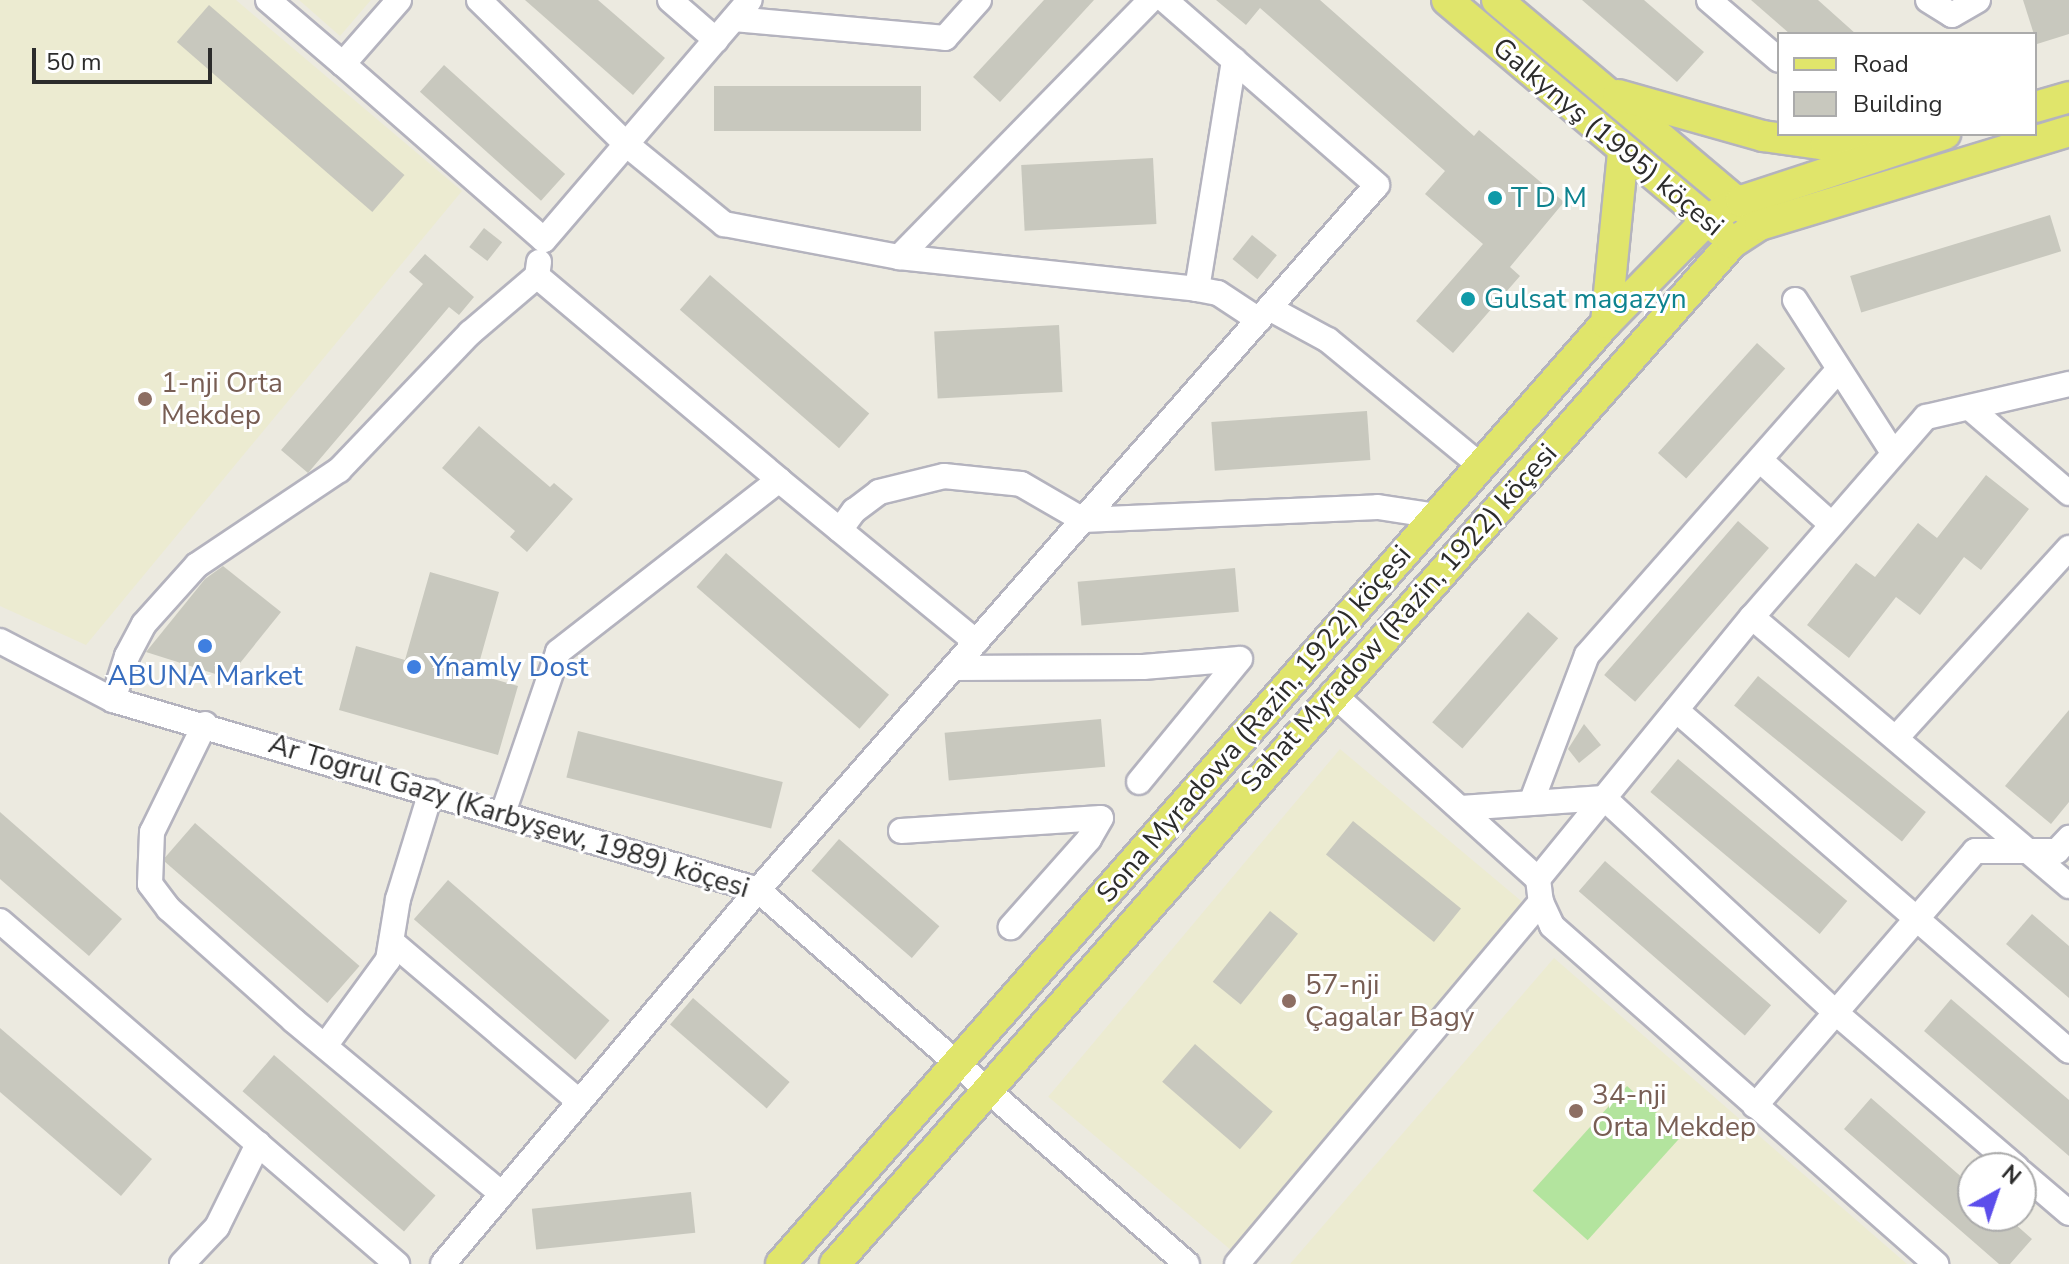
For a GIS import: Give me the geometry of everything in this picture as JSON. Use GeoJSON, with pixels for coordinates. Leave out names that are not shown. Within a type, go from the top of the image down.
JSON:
{"type":"FeatureCollection","features":[{"type":"Feature","properties":{"kind":"main road","name":"Galkynyş (1995) köçesi"},"geometry":{"type":"LineString","coordinates":[[1447,0],[1623,154],[1708,219],[1732,243]]}},
{"type":"Feature","properties":{"kind":"main road","name":"Galkynyş (1995) köçesi"},"geometry":{"type":"LineString","coordinates":[[1497,0],[1741,201],[1760,225]]}},
{"type":"Feature","properties":{"kind":"main road"},"geometry":{"type":"LineString","coordinates":[[1605,91],[1763,136],[1826,145],[1914,143]]}},
{"type":"Feature","properties":{"kind":"main road"},"geometry":{"type":"LineString","coordinates":[[2037,106],[2069,97]]}},
{"type":"Feature","properties":{"kind":"main road","name":"Sahat Myradow (Razin, 1922) köçesi"},"geometry":{"type":"LineString","coordinates":[[835,1264],[985,1088],[1332,693],[1732,243],[1760,225],[2069,131]]}},
{"type":"Feature","properties":{"kind":"main road"},"geometry":{"type":"LineString","coordinates":[[1741,201],[1938,136]]}},
{"type":"Feature","properties":{"kind":"main road"},"geometry":{"type":"LineString","coordinates":[[1606,323],[1623,154]]}},
{"type":"Feature","properties":{"kind":"main road","name":"Sona Myradowa (Razin, 1922) köçesi"},"geometry":{"type":"LineString","coordinates":[[781,1264],[1606,323],[1708,219],[1741,201]]}},
{"type":"Feature","properties":{"kind":"street"},"geometry":{"type":"LineString","coordinates":[[268,0],[544,240]]}},
{"type":"Feature","properties":{"kind":"street"},"geometry":{"type":"LineString","coordinates":[[343,64],[399,0]]}},
{"type":"Feature","properties":{"kind":"street"},"geometry":{"type":"LineString","coordinates":[[479,0],[626,144],[724,224],[899,257],[1218,293],[1328,340],[1481,466]]}},
{"type":"Feature","properties":{"kind":"street"},"geometry":{"type":"LineString","coordinates":[[670,0],[716,40]]}},
{"type":"Feature","properties":{"kind":"street"},"geometry":{"type":"LineString","coordinates":[[113,700],[127,656],[144,624],[197,565],[339,470],[470,333],[537,276],[544,240],[750,0]]}},
{"type":"Feature","properties":{"kind":"street"},"geometry":{"type":"LineString","coordinates":[[734,19],[945,38],[979,0]]}},
{"type":"Feature","properties":{"kind":"street"},"geometry":{"type":"LineString","coordinates":[[899,257],[1151,0]]}},
{"type":"Feature","properties":{"kind":"street"},"geometry":{"type":"LineString","coordinates":[[443,1264],[758,890],[1377,185],[1165,0]]}},
{"type":"Feature","properties":{"kind":"street"},"geometry":{"type":"LineString","coordinates":[[1709,0],[1777,58]]}},
{"type":"Feature","properties":{"kind":"street"},"geometry":{"type":"LineString","coordinates":[[1934,5],[1952,15],[1978,0]]}},
{"type":"Feature","properties":{"kind":"street"},"geometry":{"type":"LineString","coordinates":[[1197,289],[1234,60]]}},
{"type":"Feature","properties":{"kind":"street"},"geometry":{"type":"LineString","coordinates":[[537,276],[976,642]]}},
{"type":"Feature","properties":{"kind":"street"},"geometry":{"type":"LineString","coordinates":[[1795,300],[1837,371],[1892,451]]}},
{"type":"Feature","properties":{"kind":"street"},"geometry":{"type":"LineString","coordinates":[[1531,803],[1587,655],[1837,371]]}},
{"type":"Feature","properties":{"kind":"street"},"geometry":{"type":"LineString","coordinates":[[1237,1264],[1539,891],[1604,798],[1892,451],[1926,417],[2069,384]]}},
{"type":"Feature","properties":{"kind":"street"},"geometry":{"type":"LineString","coordinates":[[1971,409],[2069,493]]}},
{"type":"Feature","properties":{"kind":"street"},"geometry":{"type":"LineString","coordinates":[[1760,460],[1831,524]]}},
{"type":"Feature","properties":{"kind":"street"},"geometry":{"type":"LineString","coordinates":[[840,530],[854,511],[879,492],[944,476],[1021,484],[1083,520],[1378,507],[1437,516]]}},
{"type":"Feature","properties":{"kind":"street"},"geometry":{"type":"LineString","coordinates":[[503,813],[558,652],[779,480]]}},
{"type":"Feature","properties":{"kind":"street"},"geometry":{"type":"LineString","coordinates":[[1896,738],[2069,548]]}},
{"type":"Feature","properties":{"kind":"street"},"geometry":{"type":"LineString","coordinates":[[1752,617],[2069,886]]}},
{"type":"Feature","properties":{"kind":"street","name":"Ar Togrul Gazy (Karbyşew, 1989) köçesi"},"geometry":{"type":"LineString","coordinates":[[0,641],[113,700],[205,724],[758,890],[1187,1264]]}},
{"type":"Feature","properties":{"kind":"street"},"geometry":{"type":"LineString","coordinates":[[953,668],[1143,667],[1240,659],[1139,782]]}},
{"type":"Feature","properties":{"kind":"street"},"geometry":{"type":"LineString","coordinates":[[1332,693],[1461,808],[1539,891],[1552,926],[1936,1264]]}},
{"type":"Feature","properties":{"kind":"street"},"geometry":{"type":"LineString","coordinates":[[1676,710],[1915,921],[2069,1051]]}},
{"type":"Feature","properties":{"kind":"street"},"geometry":{"type":"LineString","coordinates":[[205,724],[152,832],[150,884],[169,909],[325,1046],[502,1194]]}},
{"type":"Feature","properties":{"kind":"street"},"geometry":{"type":"LineString","coordinates":[[325,1046],[388,960],[398,899],[431,792]]}},
{"type":"Feature","properties":{"kind":"street"},"geometry":{"type":"LineString","coordinates":[[1461,808],[1604,798],[1836,1013],[1998,1152]]}},
{"type":"Feature","properties":{"kind":"street"},"geometry":{"type":"LineString","coordinates":[[901,831],[1101,818],[1089,839],[1011,927]]}},
{"type":"Feature","properties":{"kind":"street"},"geometry":{"type":"LineString","coordinates":[[1755,1106],[1975,851],[2057,851],[2069,838]]}},
{"type":"Feature","properties":{"kind":"street"},"geometry":{"type":"LineString","coordinates":[[0,921],[397,1264]]}},
{"type":"Feature","properties":{"kind":"street"},"geometry":{"type":"LineString","coordinates":[[393,943],[580,1102]]}},
{"type":"Feature","properties":{"kind":"street"},"geometry":{"type":"LineString","coordinates":[[182,1264],[217,1227],[258,1144]]}},
{"type":"Feature","properties":{"kind":"street"},"geometry":{"type":"LineString","coordinates":[[2037,1185],[2069,1213]]}},
{"type":"Feature","properties":{"kind":"shaded area","name":"1-nji Orta Mekdep"},"geometry":{"type":"Polygon","coordinates":[[[0,0],[236,0],[462,191],[86,645],[0,606],[0,0]]]}},
{"type":"Feature","properties":{"kind":"shaded area"},"geometry":{"type":"Polygon","coordinates":[[[299,0],[371,0],[340,36],[299,0]]]}},
{"type":"Feature","properties":{"kind":"shaded area","name":"57-nji Çagalar Bagy"},"geometry":{"type":"Polygon","coordinates":[[[1340,749],[1527,906],[1235,1254],[1048,1097],[1340,749]]]}},
{"type":"Feature","properties":{"kind":"shaded area","name":"34-nji Orta Mekdep"},"geometry":{"type":"Polygon","coordinates":[[[1554,958],[1907,1264],[1290,1264],[1554,958]]]}},
{"type":"Feature","properties":{"kind":"green space"},"geometry":{"type":"Polygon","coordinates":[[[1627,1086],[1682,1136],[1588,1240],[1533,1191],[1627,1086]]]}},
{"type":"Feature","properties":{"kind":"building"},"geometry":{"type":"Polygon","coordinates":[[[525,0],[598,0],[665,58],[633,95],[525,0]]]}},
{"type":"Feature","properties":{"kind":"building"},"geometry":{"type":"Polygon","coordinates":[[[1044,0],[1094,0],[1000,102],[973,77],[1044,0]]]}},
{"type":"Feature","properties":{"kind":"building"},"geometry":{"type":"Polygon","coordinates":[[[1216,0],[1320,0],[1474,136],[1479,130],[1564,202],[1510,267],[1520,276],[1453,353],[1416,321],[1483,244],[1425,194],[1445,171],[1260,8],[1246,25],[1216,0]]]}},
{"type":"Feature","properties":{"kind":"building"},"geometry":{"type":"Polygon","coordinates":[[[1582,0],[1644,0],[1704,52],[1677,82],[1582,0]]]}},
{"type":"Feature","properties":{"kind":"building"},"geometry":{"type":"Polygon","coordinates":[[[1751,0],[1818,0],[1854,32],[1788,32],[1751,0]]]}},
{"type":"Feature","properties":{"kind":"building"},"geometry":{"type":"Polygon","coordinates":[[[2023,0],[2069,0],[2069,34],[2037,44],[2037,32],[2033,32],[2023,0]]]}},
{"type":"Feature","properties":{"kind":"building"},"geometry":{"type":"Polygon","coordinates":[[[209,5],[404,175],[372,212],[177,42],[209,5]]]}},
{"type":"Feature","properties":{"kind":"building"},"geometry":{"type":"Polygon","coordinates":[[[444,65],[565,174],[541,201],[420,92],[444,65]]]}},
{"type":"Feature","properties":{"kind":"building"},"geometry":{"type":"Polygon","coordinates":[[[714,86],[921,86],[921,131],[714,131],[714,86]]]}},
{"type":"Feature","properties":{"kind":"building"},"geometry":{"type":"Polygon","coordinates":[[[1153,158],[1156,224],[1025,231],[1021,165],[1153,158]]]}},
{"type":"Feature","properties":{"kind":"building"},"geometry":{"type":"Polygon","coordinates":[[[2050,215],[2061,251],[1861,312],[1850,276],[2050,215]]]}},
{"type":"Feature","properties":{"kind":"building"},"geometry":{"type":"Polygon","coordinates":[[[484,228],[502,242],[487,261],[469,247],[484,228]]]}},
{"type":"Feature","properties":{"kind":"building"},"geometry":{"type":"Polygon","coordinates":[[[1252,235],[1277,255],[1257,279],[1232,259],[1252,235]]]}},
{"type":"Feature","properties":{"kind":"building"},"geometry":{"type":"Polygon","coordinates":[[[425,254],[474,297],[459,315],[449,307],[308,473],[281,450],[423,284],[409,272],[425,254]]]}},
{"type":"Feature","properties":{"kind":"building"},"geometry":{"type":"Polygon","coordinates":[[[710,275],[869,413],[839,448],[680,310],[710,275]]]}},
{"type":"Feature","properties":{"kind":"building"},"geometry":{"type":"Polygon","coordinates":[[[1059,325],[1063,392],[938,398],[934,332],[1059,325]]]}},
{"type":"Feature","properties":{"kind":"building"},"geometry":{"type":"Polygon","coordinates":[[[1757,343],[1785,368],[1686,478],[1658,453],[1757,343]]]}},
{"type":"Feature","properties":{"kind":"building"},"geometry":{"type":"Polygon","coordinates":[[[1367,411],[1370,460],[1215,471],[1211,422],[1367,411]]]}},
{"type":"Feature","properties":{"kind":"building"},"geometry":{"type":"Polygon","coordinates":[[[479,426],[550,487],[554,483],[573,499],[527,552],[510,537],[515,531],[442,468],[479,426]]]}},
{"type":"Feature","properties":{"kind":"building"},"geometry":{"type":"Polygon","coordinates":[[[1986,475],[2029,509],[1981,570],[1964,557],[1920,615],[1896,597],[1849,658],[1807,625],[1856,563],[1875,577],[1918,523],[1937,538],[1986,475]]]}},
{"type":"Feature","properties":{"kind":"building"},"geometry":{"type":"Polygon","coordinates":[[[1738,521],[1769,548],[1635,702],[1604,675],[1738,521]]]}},
{"type":"Feature","properties":{"kind":"building"},"geometry":{"type":"Polygon","coordinates":[[[726,553],[889,695],[859,729],[696,587],[726,553]]]}},
{"type":"Feature","properties":{"kind":"building"},"geometry":{"type":"Polygon","coordinates":[[[223,566],[281,612],[228,678],[146,652],[205,579],[223,566]]]}},
{"type":"Feature","properties":{"kind":"building"},"geometry":{"type":"Polygon","coordinates":[[[1235,568],[1239,612],[1081,626],[1078,582],[1235,568]]]}},
{"type":"Feature","properties":{"kind":"building","name":"Ynamly Dost"},"geometry":{"type":"Polygon","coordinates":[[[430,572],[499,592],[476,674],[518,686],[498,755],[339,710],[356,646],[405,660],[430,572]]]}},
{"type":"Feature","properties":{"kind":"building"},"geometry":{"type":"Polygon","coordinates":[[[1528,612],[1558,638],[1462,748],[1432,722],[1528,612]]]}},
{"type":"Feature","properties":{"kind":"building"},"geometry":{"type":"Polygon","coordinates":[[[1758,676],[1926,812],[1902,841],[1734,706],[1758,676]]]}},
{"type":"Feature","properties":{"kind":"building"},"geometry":{"type":"Polygon","coordinates":[[[2069,710],[2069,802],[2051,824],[2005,786],[2069,710]]]}},
{"type":"Feature","properties":{"kind":"building"},"geometry":{"type":"Polygon","coordinates":[[[1101,719],[1105,767],[949,781],[945,733],[1101,719]]]}},
{"type":"Feature","properties":{"kind":"building"},"geometry":{"type":"Polygon","coordinates":[[[1584,724],[1601,745],[1579,763],[1568,749],[1584,724]]]}},
{"type":"Feature","properties":{"kind":"building"},"geometry":{"type":"Polygon","coordinates":[[[578,731],[783,782],[771,829],[566,778],[578,731]]]}},
{"type":"Feature","properties":{"kind":"building"},"geometry":{"type":"Polygon","coordinates":[[[1678,759],[1847,901],[1820,934],[1650,792],[1678,759]]]}},
{"type":"Feature","properties":{"kind":"building"},"geometry":{"type":"Polygon","coordinates":[[[0,812],[122,919],[89,956],[0,879],[0,812]]]}},
{"type":"Feature","properties":{"kind":"building"},"geometry":{"type":"Polygon","coordinates":[[[1353,821],[1461,908],[1434,942],[1326,854],[1353,821]]]}},
{"type":"Feature","properties":{"kind":"building"},"geometry":{"type":"Polygon","coordinates":[[[195,823],[360,966],[327,1003],[163,860],[195,823]]]}},
{"type":"Feature","properties":{"kind":"building"},"geometry":{"type":"Polygon","coordinates":[[[839,839],[939,926],[912,958],[811,871],[839,839]]]}},
{"type":"Feature","properties":{"kind":"building"},"geometry":{"type":"Polygon","coordinates":[[[1605,861],[1771,1005],[1745,1036],[1579,891],[1605,861]]]}},
{"type":"Feature","properties":{"kind":"building"},"geometry":{"type":"Polygon","coordinates":[[[448,880],[610,1020],[575,1060],[414,919],[448,880]]]}},
{"type":"Feature","properties":{"kind":"building"},"geometry":{"type":"Polygon","coordinates":[[[1270,911],[1298,934],[1241,1004],[1213,982],[1270,911]]]}},
{"type":"Feature","properties":{"kind":"building"},"geometry":{"type":"Polygon","coordinates":[[[2032,914],[2069,946],[2069,998],[2006,944],[2032,914]]]}},
{"type":"Feature","properties":{"kind":"building"},"geometry":{"type":"Polygon","coordinates":[[[693,998],[790,1082],[767,1108],[670,1024],[693,998]]]}},
{"type":"Feature","properties":{"kind":"building"},"geometry":{"type":"Polygon","coordinates":[[[1951,999],[2069,1100],[2069,1156],[1924,1031],[1951,999]]]}},
{"type":"Feature","properties":{"kind":"building"},"geometry":{"type":"Polygon","coordinates":[[[0,1028],[152,1159],[121,1196],[0,1092],[0,1028]]]}},
{"type":"Feature","properties":{"kind":"building"},"geometry":{"type":"Polygon","coordinates":[[[1195,1044],[1273,1112],[1240,1149],[1162,1082],[1195,1044]]]}},
{"type":"Feature","properties":{"kind":"building"},"geometry":{"type":"Polygon","coordinates":[[[274,1055],[436,1195],[404,1232],[243,1091],[274,1055]]]}},
{"type":"Feature","properties":{"kind":"building"},"geometry":{"type":"Polygon","coordinates":[[[1871,1098],[1957,1173],[1957,1227],[1844,1129],[1871,1098]]]}},
{"type":"Feature","properties":{"kind":"building"},"geometry":{"type":"Polygon","coordinates":[[[691,1192],[695,1233],[536,1249],[532,1209],[691,1192]]]}},
{"type":"Feature","properties":{"kind":"building"},"geometry":{"type":"Polygon","coordinates":[[[1962,1232],[2024,1232],[2032,1239],[2010,1264],[1999,1264],[1962,1232]]]}},
{"type":"Feature","properties":{"kind":"place","name":"T D M"},"geometry":{"type":"Point","coordinates":[1495,198]}},
{"type":"Feature","properties":{"kind":"place","name":"Gulsat magazyn"},"geometry":{"type":"Point","coordinates":[1468,299]}},
{"type":"Feature","properties":{"kind":"place","name":"1-nji Orta Mekdep"},"geometry":{"type":"Point","coordinates":[145,399]}},
{"type":"Feature","properties":{"kind":"place","name":"ABUNA Market"},"geometry":{"type":"Point","coordinates":[205,646]}},
{"type":"Feature","properties":{"kind":"place","name":"Ynamly Dost"},"geometry":{"type":"Point","coordinates":[414,667]}},
{"type":"Feature","properties":{"kind":"place","name":"57-nji Çagalar Bagy"},"geometry":{"type":"Point","coordinates":[1289,1001]}},
{"type":"Feature","properties":{"kind":"place","name":"34-nji Orta Mekdep"},"geometry":{"type":"Point","coordinates":[1576,1111]}}]}
